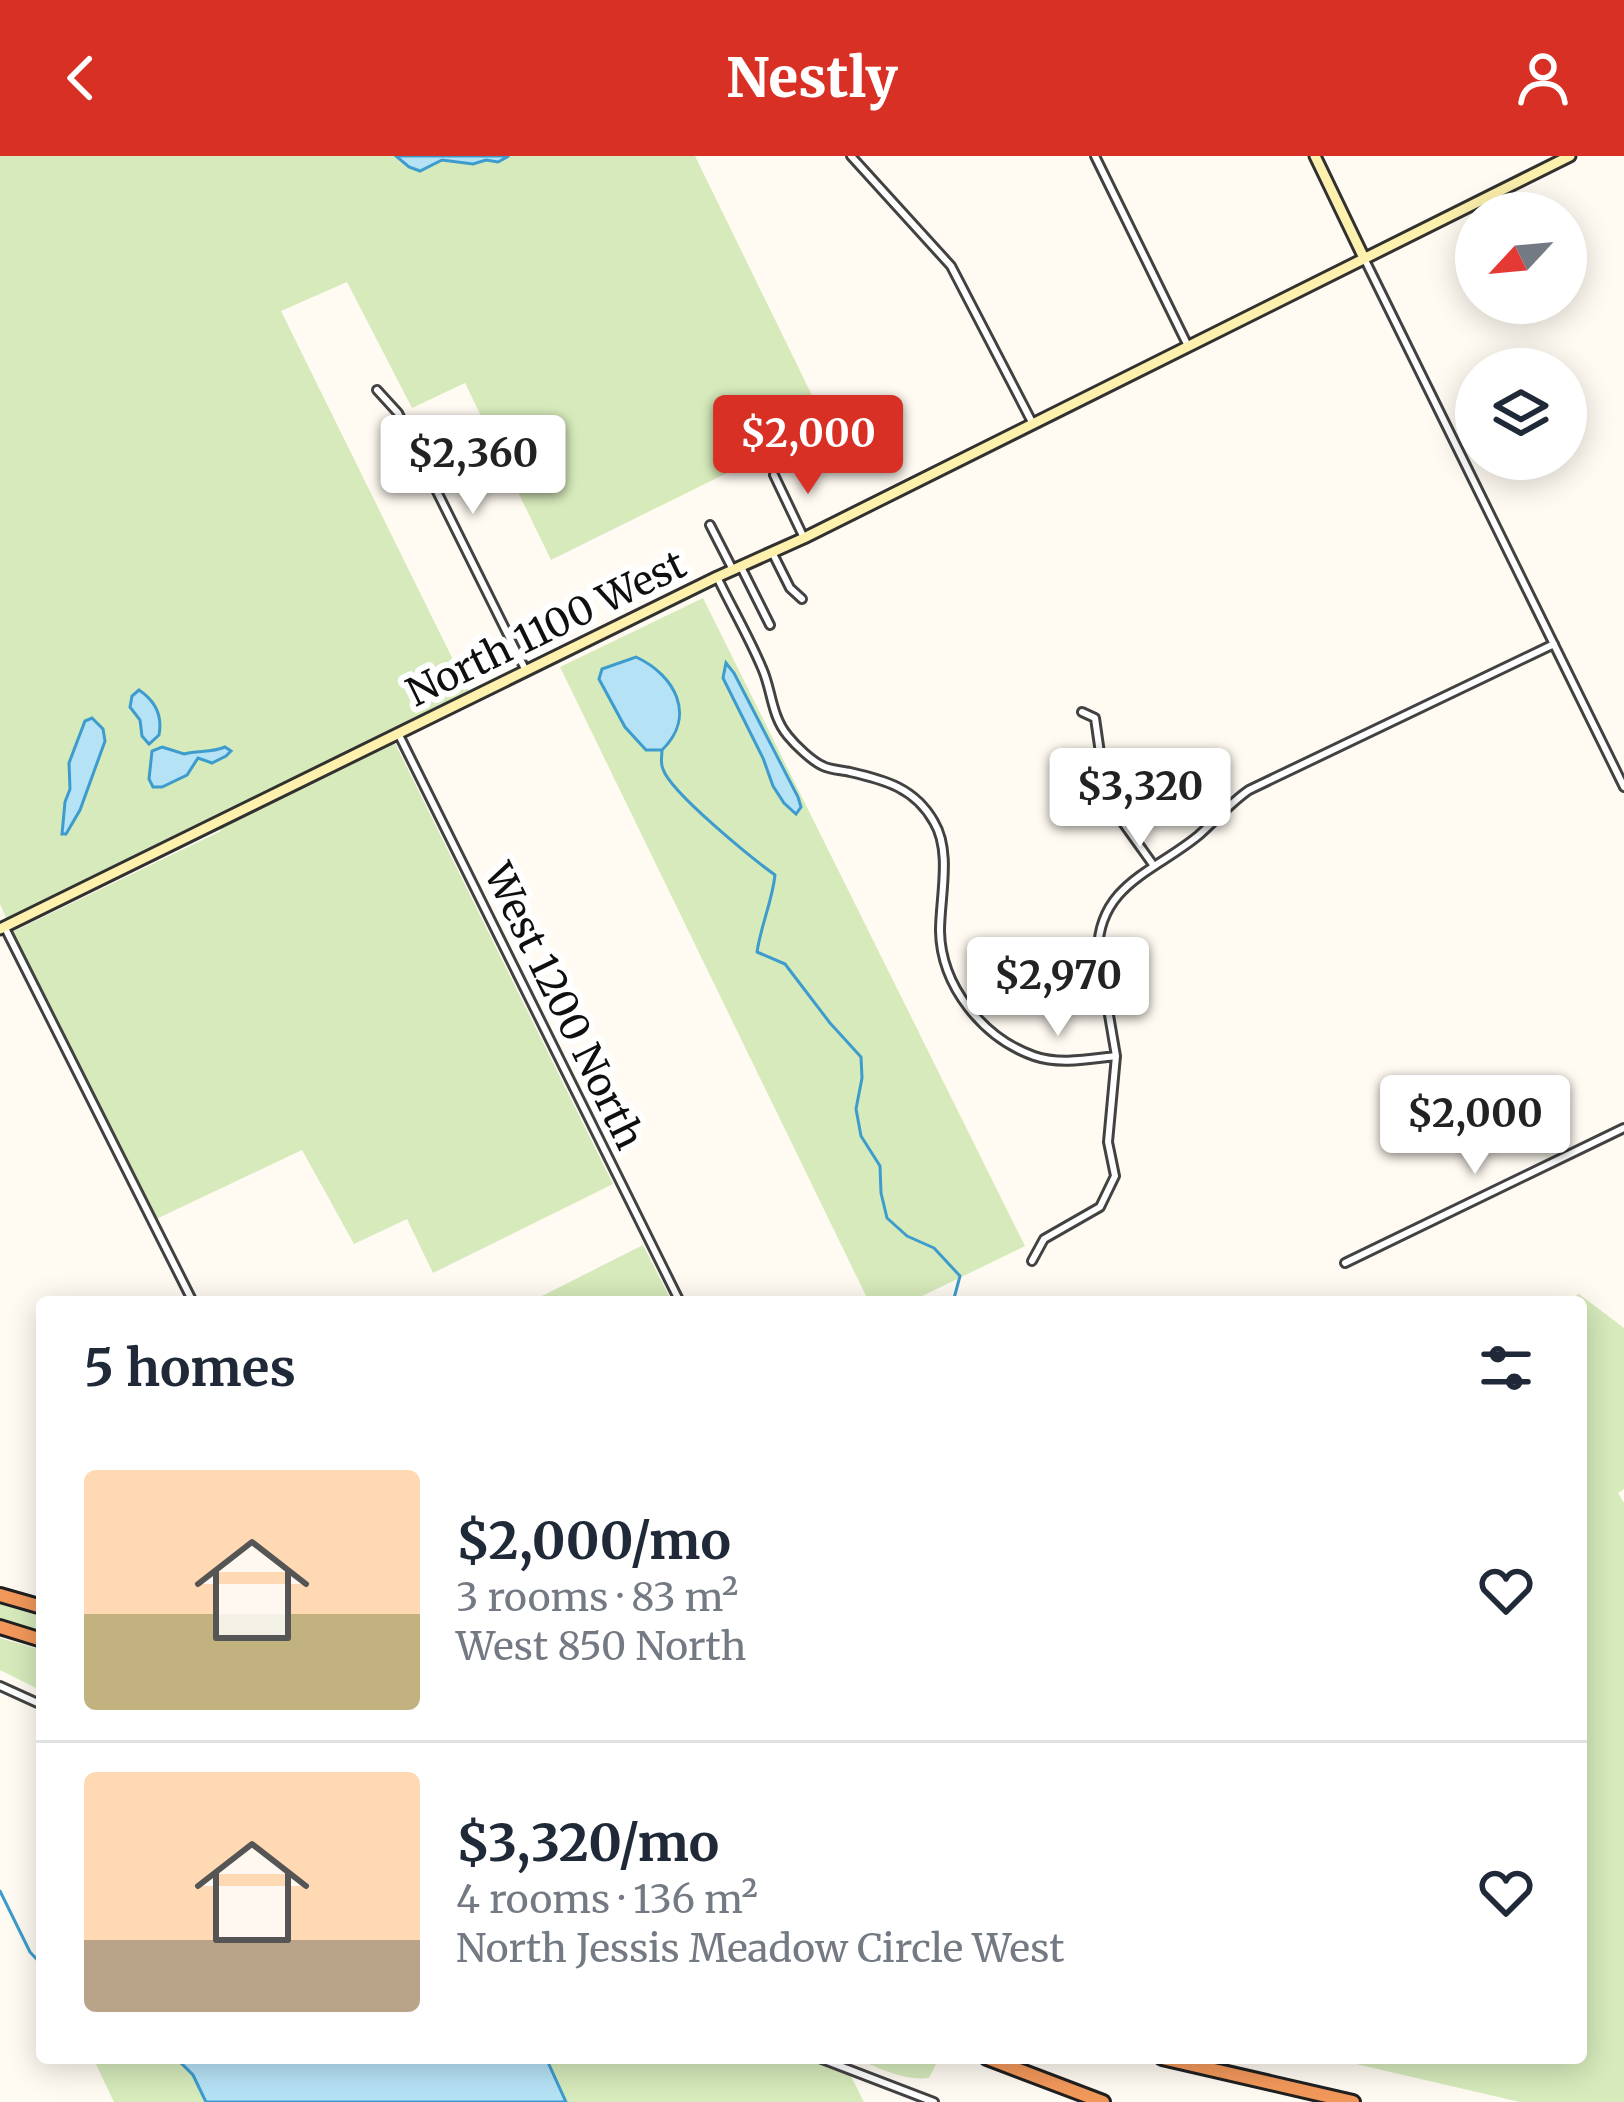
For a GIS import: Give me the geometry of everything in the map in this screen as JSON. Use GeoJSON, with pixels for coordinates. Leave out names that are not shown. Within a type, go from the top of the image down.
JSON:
{"type":"FeatureCollection","features":[{"type":"Feature","properties":{"kind":"highway"},"geometry":{"type":"LineString","coordinates":[[0,1594],[36,1605]]}},
{"type":"Feature","properties":{"kind":"highway"},"geometry":{"type":"LineString","coordinates":[[0,1628],[36,1638]]}},
{"type":"Feature","properties":{"kind":"highway"},"geometry":{"type":"LineString","coordinates":[[1003,2064],[1103,2102]]}},
{"type":"Feature","properties":{"kind":"highway"},"geometry":{"type":"LineString","coordinates":[[1188,2064],[1353,2102]]}},
{"type":"Feature","properties":{"kind":"street"},"geometry":{"type":"LineString","coordinates":[[851,156],[951,266],[1033,424]]}},
{"type":"Feature","properties":{"kind":"street"},"geometry":{"type":"LineString","coordinates":[[1095,156],[1188,346]]}},
{"type":"Feature","properties":{"kind":"street"},"geometry":{"type":"LineString","coordinates":[[1315,156],[1624,787]]}},
{"type":"Feature","properties":{"kind":"street","name":"North 1100 West"},"geometry":{"type":"LineString","coordinates":[[2,927],[804,538],[1570,156]]}},
{"type":"Feature","properties":{"kind":"street"},"geometry":{"type":"LineString","coordinates":[[377,390],[398,413],[527,673]]}},
{"type":"Feature","properties":{"kind":"street"},"geometry":{"type":"LineString","coordinates":[[774,475],[804,538]]}},
{"type":"Feature","properties":{"kind":"street"},"geometry":{"type":"LineString","coordinates":[[710,525],[770,625]]}},
{"type":"Feature","properties":{"kind":"street"},"geometry":{"type":"LineString","coordinates":[[772,552],[790,588],[802,599]]}},
{"type":"Feature","properties":{"kind":"street"},"geometry":{"type":"LineString","coordinates":[[717,578],[765,673],[772,707],[787,735],[822,766],[902,787],[936,824],[943,847],[940,936],[945,964],[975,1016],[997,1038],[1036,1057],[1070,1062],[1116,1056]]}},
{"type":"Feature","properties":{"kind":"street"},"geometry":{"type":"LineString","coordinates":[[1032,1261],[1044,1239],[1100,1208],[1115,1176],[1108,1142],[1116,1056],[1098,935],[1119,891],[1198,835],[1249,790],[1554,644]]}},
{"type":"Feature","properties":{"kind":"street"},"geometry":{"type":"LineString","coordinates":[[1082,712],[1095,718],[1114,810],[1154,866]]}},
{"type":"Feature","properties":{"kind":"street","name":"West 1200 North"},"geometry":{"type":"LineString","coordinates":[[399,735],[677,1296]]}},
{"type":"Feature","properties":{"kind":"street"},"geometry":{"type":"LineString","coordinates":[[2,927],[190,1296]]}},
{"type":"Feature","properties":{"kind":"street"},"geometry":{"type":"LineString","coordinates":[[1345,1263],[1624,1128]]}},
{"type":"Feature","properties":{"kind":"street"},"geometry":{"type":"LineString","coordinates":[[0,1686],[36,1702]]}},
{"type":"Feature","properties":{"kind":"street"},"geometry":{"type":"LineString","coordinates":[[835,2064],[934,2102]]}},
{"type":"Feature","properties":{"kind":"green space"},"geometry":{"type":"Polygon","coordinates":[[[0,156],[695,156],[826,424],[551,560],[465,383],[412,408],[347,282],[281,311],[469,692],[390,733],[613,1184],[433,1273],[407,1219],[354,1244],[302,1150],[152,1221],[12,932],[221,831],[215,817],[6,918],[0,904],[0,156]]]}},
{"type":"Feature","properties":{"kind":"green space"},"geometry":{"type":"Polygon","coordinates":[[[703,598],[1025,1246],[922,1296],[866,1296],[560,667],[703,598]]]}},
{"type":"Feature","properties":{"kind":"green space"},"geometry":{"type":"Polygon","coordinates":[[[643,1245],[669,1296],[542,1296],[643,1245]]]}},
{"type":"Feature","properties":{"kind":"green space"},"geometry":{"type":"Polygon","coordinates":[[[1587,1300],[1624,1328],[1624,1489],[1618,1493],[1624,1503],[1624,2102],[1520,2102],[1356,2064],[1587,2064],[1587,1300]]]}},
{"type":"Feature","properties":{"kind":"green space"},"geometry":{"type":"Polygon","coordinates":[[[0,1604],[36,1615],[36,1629],[0,1619],[0,1604]]]}},
{"type":"Feature","properties":{"kind":"green space"},"geometry":{"type":"Polygon","coordinates":[[[0,1638],[36,1648],[36,1688],[0,1670],[0,1638]]]}},
{"type":"Feature","properties":{"kind":"green space"},"geometry":{"type":"Polygon","coordinates":[[[96,2064],[845,2064],[864,2102],[114,2102],[96,2064]]]}},
{"type":"Feature","properties":{"kind":"green space"},"geometry":{"type":"Polygon","coordinates":[[[869,2064],[936,2064],[929,2078],[891,2073],[869,2064]]]}},
{"type":"Feature","properties":{"kind":"water"},"geometry":{"type":"Polygon","coordinates":[[[396,156],[509,156],[473,164],[442,160],[420,171],[396,156]]]}},
{"type":"Feature","properties":{"kind":"water"},"geometry":{"type":"Polygon","coordinates":[[[636,657],[661,674],[677,698],[678,724],[662,750],[646,750],[625,727],[599,679],[602,669],[636,657]]]}},
{"type":"Feature","properties":{"kind":"water"},"geometry":{"type":"Polygon","coordinates":[[[726,663],[798,797],[801,807],[796,814],[773,786],[723,678],[726,663]]]}},
{"type":"Feature","properties":{"kind":"water"},"geometry":{"type":"Polygon","coordinates":[[[139,690],[153,703],[160,721],[159,735],[149,744],[130,707],[139,690]]]}},
{"type":"Feature","properties":{"kind":"water"},"geometry":{"type":"Polygon","coordinates":[[[92,718],[103,729],[105,741],[80,810],[62,834],[69,763],[85,721],[92,718]]]}},
{"type":"Feature","properties":{"kind":"water"},"geometry":{"type":"Polygon","coordinates":[[[162,747],[184,754],[225,747],[231,751],[212,763],[198,758],[187,775],[153,787],[149,779],[152,751],[162,747]]]}},
{"type":"Feature","properties":{"kind":"water"},"geometry":{"type":"Polygon","coordinates":[[[182,2064],[549,2064],[566,2102],[206,2102],[182,2064]]]}},
{"type":"Feature","properties":{"kind":"waterway"},"geometry":{"type":"LineString","coordinates":[[662,750],[663,769],[680,793],[775,875],[757,952],[785,964],[861,1057],[856,1109],[861,1136],[880,1166],[887,1218],[907,1236],[934,1248],[960,1276],[955,1296]]}},
{"type":"Feature","properties":{"kind":"waterway"},"geometry":{"type":"LineString","coordinates":[[0,1891],[36,1958]]}}]}
